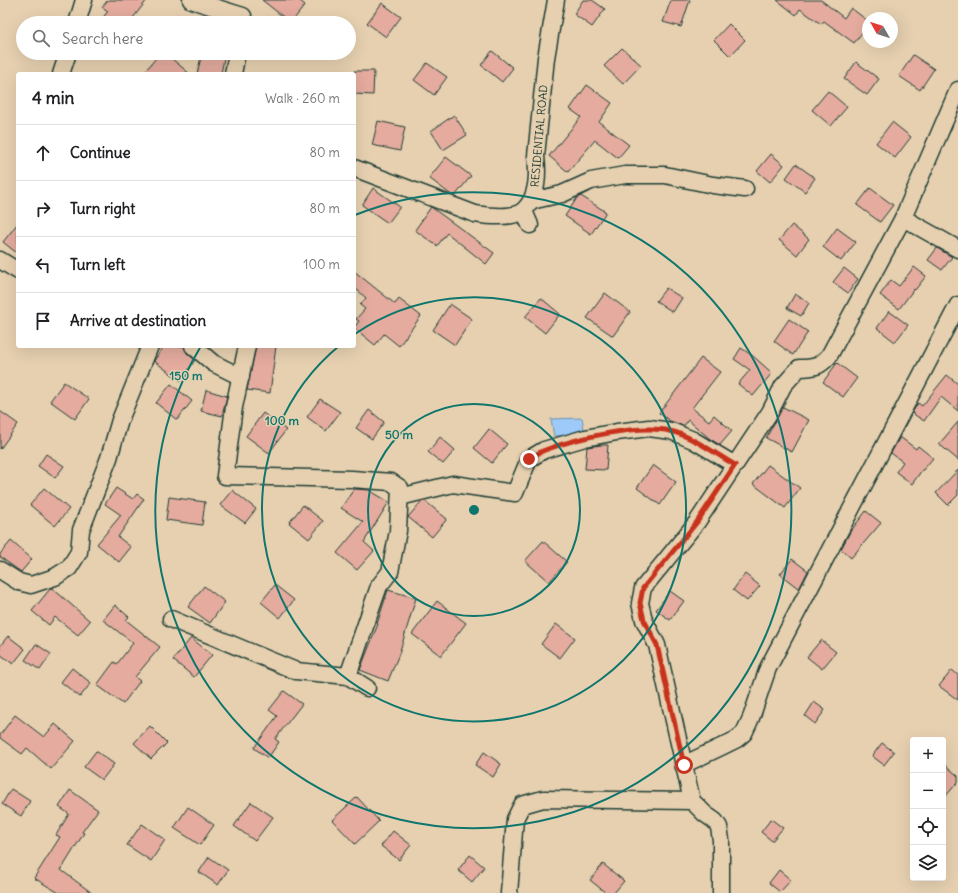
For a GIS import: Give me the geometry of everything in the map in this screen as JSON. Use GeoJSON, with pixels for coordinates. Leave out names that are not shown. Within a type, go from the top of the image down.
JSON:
{"type":"FeatureCollection","features":[{"type":"Feature","properties":{"kind":"street"},"geometry":{"type":"LineString","coordinates":[[79,16],[84,0]]}},
{"type":"Feature","properties":{"kind":"street"},"geometry":{"type":"LineString","coordinates":[[191,0],[242,16]]}},
{"type":"Feature","properties":{"kind":"street","name":"RESIDENTIAL ROAD"},"geometry":{"type":"LineString","coordinates":[[528,212],[535,188],[538,169],[536,156],[545,65],[556,0]]}},
{"type":"Feature","properties":{"kind":"street"},"geometry":{"type":"LineString","coordinates":[[62,72],[66,60]]}},
{"type":"Feature","properties":{"kind":"street"},"geometry":{"type":"LineString","coordinates":[[233,72],[236,60]]}},
{"type":"Feature","properties":{"kind":"street"},"geometry":{"type":"LineString","coordinates":[[721,893],[721,840],[718,827],[715,821],[705,814],[692,801],[657,645],[644,620],[640,603],[643,588],[697,522],[770,412],[783,386],[799,368],[811,368],[821,365],[829,356],[903,218],[958,90]]}},
{"type":"Feature","properties":{"kind":"street"},"geometry":{"type":"LineString","coordinates":[[356,169],[476,214],[494,217],[528,212],[591,181],[625,175],[665,175],[744,190]]}},
{"type":"Feature","properties":{"kind":"street"},"geometry":{"type":"LineString","coordinates":[[903,218],[958,249]]}},
{"type":"Feature","properties":{"kind":"street"},"geometry":{"type":"LineString","coordinates":[[0,260],[16,270]]}},
{"type":"Feature","properties":{"kind":"street"},"geometry":{"type":"LineString","coordinates":[[684,765],[737,739],[744,733],[751,718],[768,668],[958,305]]}},
{"type":"Feature","properties":{"kind":"street"},"geometry":{"type":"LineString","coordinates":[[0,570],[19,582],[31,585],[55,576],[69,568],[79,552],[81,530],[109,458],[120,420],[149,348]]}},
{"type":"Feature","properties":{"kind":"street"},"geometry":{"type":"LineString","coordinates":[[195,348],[213,363],[240,377]]}},
{"type":"Feature","properties":{"kind":"street"},"geometry":{"type":"LineString","coordinates":[[247,348],[234,407],[225,476],[310,477],[391,482],[400,488],[398,531],[390,572],[379,586],[348,676]]}},
{"type":"Feature","properties":{"kind":"street"},"geometry":{"type":"LineString","coordinates":[[400,497],[453,484],[515,493],[529,459],[544,450],[585,438],[649,428],[671,431],[685,437],[735,465]]}},
{"type":"Feature","properties":{"kind":"street"},"geometry":{"type":"LineString","coordinates":[[171,619],[296,671],[348,676],[367,688]]}},
{"type":"Feature","properties":{"kind":"street"},"geometry":{"type":"LineString","coordinates":[[509,893],[515,819],[522,805],[543,799],[692,801]]}},
{"type":"Feature","properties":{"kind":"water"},"geometry":{"type":"Polygon","coordinates":[[[582,418],[585,435],[554,436],[551,419],[582,418]]]}},
{"type":"Feature","properties":{"kind":"building"},"geometry":{"type":"Polygon","coordinates":[[[108,0],[147,0],[134,16],[104,16],[108,11],[102,7],[108,0]]]}},
{"type":"Feature","properties":{"kind":"building"},"geometry":{"type":"Polygon","coordinates":[[[262,0],[299,0],[305,5],[296,16],[282,16],[262,0]]]}},
{"type":"Feature","properties":{"kind":"building"},"geometry":{"type":"Polygon","coordinates":[[[583,0],[592,0],[605,9],[592,27],[574,14],[583,0]]]}},
{"type":"Feature","properties":{"kind":"building"},"geometry":{"type":"Polygon","coordinates":[[[671,0],[690,0],[681,27],[663,22],[671,0]]]}},
{"type":"Feature","properties":{"kind":"building"},"geometry":{"type":"Polygon","coordinates":[[[777,0],[821,0],[844,18],[851,8],[862,16],[862,33],[854,43],[824,21],[821,24],[800,9],[796,15],[777,0]]]}},
{"type":"Feature","properties":{"kind":"building"},"geometry":{"type":"Polygon","coordinates":[[[382,3],[401,17],[386,37],[367,23],[382,3]]]}},
{"type":"Feature","properties":{"kind":"building"},"geometry":{"type":"Polygon","coordinates":[[[729,24],[745,40],[730,56],[714,40],[729,24]]]}},
{"type":"Feature","properties":{"kind":"building"},"geometry":{"type":"Polygon","coordinates":[[[622,48],[641,65],[623,84],[604,66],[622,48]]]}},
{"type":"Feature","properties":{"kind":"building"},"geometry":{"type":"Polygon","coordinates":[[[492,51],[513,68],[502,82],[481,65],[492,51]]]}},
{"type":"Feature","properties":{"kind":"building"},"geometry":{"type":"Polygon","coordinates":[[[913,55],[934,69],[920,90],[899,76],[913,55]]]}},
{"type":"Feature","properties":{"kind":"building"},"geometry":{"type":"Polygon","coordinates":[[[154,60],[173,60],[188,72],[145,72],[154,60]]]}},
{"type":"Feature","properties":{"kind":"building"},"geometry":{"type":"Polygon","coordinates":[[[200,60],[224,60],[221,72],[197,72],[200,60]]]}},
{"type":"Feature","properties":{"kind":"building"},"geometry":{"type":"Polygon","coordinates":[[[856,62],[879,79],[867,95],[844,79],[856,62]]]}},
{"type":"Feature","properties":{"kind":"building"},"geometry":{"type":"Polygon","coordinates":[[[427,63],[447,77],[434,95],[414,80],[427,63]]]}},
{"type":"Feature","properties":{"kind":"building"},"geometry":{"type":"Polygon","coordinates":[[[374,71],[373,95],[356,94],[356,72],[354,72],[374,71]]]}},
{"type":"Feature","properties":{"kind":"building"},"geometry":{"type":"Polygon","coordinates":[[[587,85],[612,103],[599,122],[629,145],[618,158],[595,140],[568,172],[549,156],[581,117],[570,109],[587,85]]]}},
{"type":"Feature","properties":{"kind":"building"},"geometry":{"type":"Polygon","coordinates":[[[828,91],[847,107],[831,126],[812,110],[828,91]]]}},
{"type":"Feature","properties":{"kind":"building"},"geometry":{"type":"Polygon","coordinates":[[[454,115],[467,135],[443,150],[431,131],[454,115]]]}},
{"type":"Feature","properties":{"kind":"building"},"geometry":{"type":"Polygon","coordinates":[[[378,121],[405,127],[400,151],[372,145],[378,121]]]}},
{"type":"Feature","properties":{"kind":"building"},"geometry":{"type":"Polygon","coordinates":[[[892,122],[911,137],[895,158],[876,143],[892,122]]]}},
{"type":"Feature","properties":{"kind":"building"},"geometry":{"type":"Polygon","coordinates":[[[771,154],[784,165],[770,182],[757,171],[771,154]]]}},
{"type":"Feature","properties":{"kind":"building"},"geometry":{"type":"Polygon","coordinates":[[[446,157],[471,176],[455,196],[450,194],[429,178],[446,157]]]}},
{"type":"Feature","properties":{"kind":"building"},"geometry":{"type":"Polygon","coordinates":[[[796,164],[815,178],[805,192],[786,178],[796,164]]]}},
{"type":"Feature","properties":{"kind":"building"},"geometry":{"type":"Polygon","coordinates":[[[373,188],[400,207],[388,223],[362,205],[373,188]]]}},
{"type":"Feature","properties":{"kind":"building"},"geometry":{"type":"Polygon","coordinates":[[[870,188],[893,205],[880,222],[857,205],[870,188]]]}},
{"type":"Feature","properties":{"kind":"building"},"geometry":{"type":"Polygon","coordinates":[[[581,196],[606,212],[591,234],[565,216],[577,198],[581,196]]]}},
{"type":"Feature","properties":{"kind":"building"},"geometry":{"type":"Polygon","coordinates":[[[431,207],[494,253],[486,264],[447,233],[437,246],[415,230],[431,207]]]}},
{"type":"Feature","properties":{"kind":"building"},"geometry":{"type":"Polygon","coordinates":[[[792,225],[809,239],[797,255],[779,240],[792,225]]]}},
{"type":"Feature","properties":{"kind":"building"},"geometry":{"type":"Polygon","coordinates":[[[16,226],[16,252],[3,242],[16,226]]]}},
{"type":"Feature","properties":{"kind":"building"},"geometry":{"type":"Polygon","coordinates":[[[837,228],[856,242],[841,261],[823,247],[837,228]]]}},
{"type":"Feature","properties":{"kind":"building"},"geometry":{"type":"Polygon","coordinates":[[[937,248],[952,257],[942,270],[928,260],[937,248]]]}},
{"type":"Feature","properties":{"kind":"building"},"geometry":{"type":"Polygon","coordinates":[[[914,267],[926,276],[899,309],[880,295],[891,280],[899,286],[914,267]]]}},
{"type":"Feature","properties":{"kind":"building"},"geometry":{"type":"Polygon","coordinates":[[[844,268],[858,279],[848,293],[833,282],[844,268]]]}},
{"type":"Feature","properties":{"kind":"building"},"geometry":{"type":"Polygon","coordinates":[[[356,273],[395,304],[399,299],[421,316],[399,346],[384,334],[375,345],[356,330],[356,325],[359,321],[356,319],[365,309],[360,305],[366,298],[356,289],[356,273]]]}},
{"type":"Feature","properties":{"kind":"building"},"geometry":{"type":"Polygon","coordinates":[[[666,288],[682,298],[673,312],[656,301],[666,288]]]}},
{"type":"Feature","properties":{"kind":"building"},"geometry":{"type":"Polygon","coordinates":[[[605,293],[630,312],[613,336],[587,318],[605,293]]]}},
{"type":"Feature","properties":{"kind":"building"},"geometry":{"type":"Polygon","coordinates":[[[795,294],[809,303],[801,316],[787,308],[795,294]]]}},
{"type":"Feature","properties":{"kind":"building"},"geometry":{"type":"Polygon","coordinates":[[[541,298],[560,314],[545,333],[525,317],[541,298]]]}},
{"type":"Feature","properties":{"kind":"building"},"geometry":{"type":"Polygon","coordinates":[[[450,304],[472,319],[455,345],[433,330],[450,304]]]}},
{"type":"Feature","properties":{"kind":"building"},"geometry":{"type":"Polygon","coordinates":[[[889,311],[908,325],[895,342],[877,328],[889,311]]]}},
{"type":"Feature","properties":{"kind":"building"},"geometry":{"type":"Polygon","coordinates":[[[789,319],[808,332],[793,355],[774,341],[789,319]]]}},
{"type":"Feature","properties":{"kind":"building"},"geometry":{"type":"Polygon","coordinates":[[[163,348],[185,348],[187,353],[195,360],[181,381],[154,361],[163,348]]]}},
{"type":"Feature","properties":{"kind":"building"},"geometry":{"type":"Polygon","coordinates":[[[256,348],[276,348],[270,393],[247,390],[256,348]]]}},
{"type":"Feature","properties":{"kind":"building"},"geometry":{"type":"Polygon","coordinates":[[[741,348],[753,356],[772,373],[753,396],[738,384],[750,370],[734,359],[741,348]]]}},
{"type":"Feature","properties":{"kind":"building"},"geometry":{"type":"Polygon","coordinates":[[[701,358],[720,372],[692,408],[709,421],[714,415],[732,431],[720,445],[710,439],[688,420],[684,426],[670,421],[659,413],[701,358]]]}},
{"type":"Feature","properties":{"kind":"building"},"geometry":{"type":"Polygon","coordinates":[[[837,363],[857,378],[843,397],[823,382],[837,363]]]}},
{"type":"Feature","properties":{"kind":"building"},"geometry":{"type":"Polygon","coordinates":[[[947,375],[958,384],[958,411],[941,397],[924,421],[912,413],[918,403],[922,406],[947,375]]]}},
{"type":"Feature","properties":{"kind":"building"},"geometry":{"type":"Polygon","coordinates":[[[64,382],[89,399],[75,419],[50,401],[64,382]]]}},
{"type":"Feature","properties":{"kind":"building"},"geometry":{"type":"Polygon","coordinates":[[[171,384],[192,401],[177,420],[156,403],[171,384]]]}},
{"type":"Feature","properties":{"kind":"building"},"geometry":{"type":"Polygon","coordinates":[[[206,390],[227,396],[222,416],[201,411],[206,390]]]}},
{"type":"Feature","properties":{"kind":"building"},"geometry":{"type":"Polygon","coordinates":[[[320,399],[340,412],[326,431],[307,417],[320,399]]]}},
{"type":"Feature","properties":{"kind":"building"},"geometry":{"type":"Polygon","coordinates":[[[783,407],[809,420],[792,452],[766,438],[783,407]]]}},
{"type":"Feature","properties":{"kind":"building"},"geometry":{"type":"Polygon","coordinates":[[[369,410],[384,422],[372,439],[356,428],[369,410]]]}},
{"type":"Feature","properties":{"kind":"building"},"geometry":{"type":"Polygon","coordinates":[[[0,411],[18,424],[0,449],[0,411]]]}},
{"type":"Feature","properties":{"kind":"building"},"geometry":{"type":"Polygon","coordinates":[[[263,413],[286,430],[269,453],[246,436],[263,413]]]}},
{"type":"Feature","properties":{"kind":"building"},"geometry":{"type":"Polygon","coordinates":[[[958,422],[958,460],[939,444],[958,422]]]}},
{"type":"Feature","properties":{"kind":"building"},"geometry":{"type":"Polygon","coordinates":[[[489,429],[507,444],[492,463],[474,448],[489,429]]]}},
{"type":"Feature","properties":{"kind":"building"},"geometry":{"type":"Polygon","coordinates":[[[440,437],[455,450],[443,464],[428,452],[440,437]]]}},
{"type":"Feature","properties":{"kind":"building"},"geometry":{"type":"Polygon","coordinates":[[[900,437],[916,449],[918,446],[933,458],[912,484],[896,472],[903,462],[891,453],[900,437]]]}},
{"type":"Feature","properties":{"kind":"building"},"geometry":{"type":"Polygon","coordinates":[[[608,445],[606,470],[585,469],[587,447],[608,445]]]}},
{"type":"Feature","properties":{"kind":"building"},"geometry":{"type":"Polygon","coordinates":[[[46,454],[64,466],[55,478],[38,466],[46,454]]]}},
{"type":"Feature","properties":{"kind":"building"},"geometry":{"type":"Polygon","coordinates":[[[653,465],[676,482],[660,505],[637,488],[653,465]]]}},
{"type":"Feature","properties":{"kind":"building"},"geometry":{"type":"Polygon","coordinates":[[[768,465],[800,488],[785,508],[753,484],[768,465]]]}},
{"type":"Feature","properties":{"kind":"building"},"geometry":{"type":"Polygon","coordinates":[[[958,470],[958,495],[948,505],[936,493],[958,470]]]}},
{"type":"Feature","properties":{"kind":"building"},"geometry":{"type":"Polygon","coordinates":[[[44,488],[69,509],[55,526],[30,505],[44,488]]]}},
{"type":"Feature","properties":{"kind":"building"},"geometry":{"type":"Polygon","coordinates":[[[116,488],[133,499],[137,494],[144,499],[118,537],[131,547],[119,562],[97,544],[121,515],[105,504],[116,488]]]}},
{"type":"Feature","properties":{"kind":"building"},"geometry":{"type":"Polygon","coordinates":[[[354,489],[369,490],[389,502],[364,542],[374,551],[357,570],[337,553],[363,522],[341,508],[354,489]]]}},
{"type":"Feature","properties":{"kind":"building"},"geometry":{"type":"Polygon","coordinates":[[[232,490],[256,509],[245,523],[220,505],[232,490]]]}},
{"type":"Feature","properties":{"kind":"building"},"geometry":{"type":"Polygon","coordinates":[[[169,497],[205,502],[202,525],[166,520],[169,497]]]}},
{"type":"Feature","properties":{"kind":"building"},"geometry":{"type":"Polygon","coordinates":[[[425,501],[447,519],[432,537],[408,517],[421,502],[425,501]]]}},
{"type":"Feature","properties":{"kind":"building"},"geometry":{"type":"Polygon","coordinates":[[[303,505],[323,521],[309,539],[289,523],[303,505]]]}},
{"type":"Feature","properties":{"kind":"building"},"geometry":{"type":"Polygon","coordinates":[[[866,511],[881,523],[851,558],[841,549],[850,532],[866,511]]]}},
{"type":"Feature","properties":{"kind":"building"},"geometry":{"type":"Polygon","coordinates":[[[11,541],[32,559],[21,572],[0,557],[0,554],[11,541]]]}},
{"type":"Feature","properties":{"kind":"building"},"geometry":{"type":"Polygon","coordinates":[[[543,541],[567,562],[549,582],[525,561],[543,541]]]}},
{"type":"Feature","properties":{"kind":"building"},"geometry":{"type":"Polygon","coordinates":[[[792,559],[808,571],[799,589],[780,574],[792,559]]]}},
{"type":"Feature","properties":{"kind":"building"},"geometry":{"type":"Polygon","coordinates":[[[745,574],[760,586],[747,601],[733,590],[745,574]]]}},
{"type":"Feature","properties":{"kind":"building"},"geometry":{"type":"Polygon","coordinates":[[[275,585],[294,600],[280,618],[261,602],[275,585]]]}},
{"type":"Feature","properties":{"kind":"building"},"geometry":{"type":"Polygon","coordinates":[[[204,586],[225,602],[210,623],[188,607],[204,586]]]}},
{"type":"Feature","properties":{"kind":"building"},"geometry":{"type":"Polygon","coordinates":[[[52,588],[90,621],[78,635],[55,617],[49,625],[32,611],[52,588]]]}},
{"type":"Feature","properties":{"kind":"building"},"geometry":{"type":"Polygon","coordinates":[[[388,590],[416,598],[399,654],[388,681],[360,670],[378,624],[388,590]]]}},
{"type":"Feature","properties":{"kind":"building"},"geometry":{"type":"Polygon","coordinates":[[[670,591],[684,601],[670,620],[656,610],[670,591]]]}},
{"type":"Feature","properties":{"kind":"building"},"geometry":{"type":"Polygon","coordinates":[[[437,601],[466,623],[441,656],[412,634],[437,601]]]}},
{"type":"Feature","properties":{"kind":"building"},"geometry":{"type":"Polygon","coordinates":[[[115,605],[129,617],[126,620],[160,647],[135,677],[140,681],[123,704],[97,685],[114,662],[117,664],[133,643],[103,620],[115,605]]]}},
{"type":"Feature","properties":{"kind":"building"},"geometry":{"type":"Polygon","coordinates":[[[556,624],[575,638],[560,658],[541,644],[556,624]]]}},
{"type":"Feature","properties":{"kind":"building"},"geometry":{"type":"Polygon","coordinates":[[[8,636],[25,649],[13,664],[0,654],[0,646],[8,636]]]}},
{"type":"Feature","properties":{"kind":"building"},"geometry":{"type":"Polygon","coordinates":[[[191,638],[212,655],[194,677],[173,660],[191,638]]]}},
{"type":"Feature","properties":{"kind":"building"},"geometry":{"type":"Polygon","coordinates":[[[821,640],[836,652],[822,669],[807,657],[821,640]]]}},
{"type":"Feature","properties":{"kind":"building"},"geometry":{"type":"Polygon","coordinates":[[[36,644],[51,654],[40,670],[25,660],[36,644]]]}},
{"type":"Feature","properties":{"kind":"building"},"geometry":{"type":"Polygon","coordinates":[[[72,668],[91,683],[80,697],[61,682],[72,668]]]}},
{"type":"Feature","properties":{"kind":"building"},"geometry":{"type":"Polygon","coordinates":[[[952,670],[958,675],[958,700],[939,686],[952,670]]]}},
{"type":"Feature","properties":{"kind":"building"},"geometry":{"type":"Polygon","coordinates":[[[284,691],[302,704],[275,739],[279,742],[268,758],[254,748],[277,716],[269,710],[284,691]]]}},
{"type":"Feature","properties":{"kind":"building"},"geometry":{"type":"Polygon","coordinates":[[[814,702],[825,710],[815,724],[805,716],[814,702]]]}},
{"type":"Feature","properties":{"kind":"building"},"geometry":{"type":"Polygon","coordinates":[[[15,715],[44,737],[55,724],[75,741],[51,769],[27,748],[22,754],[0,738],[0,735],[15,715]]]}},
{"type":"Feature","properties":{"kind":"building"},"geometry":{"type":"Polygon","coordinates":[[[150,726],[167,743],[151,759],[134,743],[150,726]]]}},
{"type":"Feature","properties":{"kind":"building"},"geometry":{"type":"Polygon","coordinates":[[[882,743],[894,752],[884,765],[872,756],[882,743]]]}},
{"type":"Feature","properties":{"kind":"building"},"geometry":{"type":"Polygon","coordinates":[[[96,751],[114,764],[102,780],[84,767],[96,751]]]}},
{"type":"Feature","properties":{"kind":"building"},"geometry":{"type":"Polygon","coordinates":[[[484,752],[501,764],[493,777],[475,765],[484,752]]]}},
{"type":"Feature","properties":{"kind":"building"},"geometry":{"type":"Polygon","coordinates":[[[946,766],[958,776],[958,782],[946,796],[946,766]]]}},
{"type":"Feature","properties":{"kind":"building"},"geometry":{"type":"Polygon","coordinates":[[[11,789],[30,801],[21,816],[2,804],[11,789]]]}},
{"type":"Feature","properties":{"kind":"building"},"geometry":{"type":"Polygon","coordinates":[[[70,790],[98,810],[82,832],[84,833],[61,870],[92,893],[59,893],[34,878],[60,837],[56,835],[69,814],[59,807],[70,790]]]}},
{"type":"Feature","properties":{"kind":"building"},"geometry":{"type":"Polygon","coordinates":[[[357,797],[379,821],[355,844],[332,820],[357,797]]]}},
{"type":"Feature","properties":{"kind":"building"},"geometry":{"type":"Polygon","coordinates":[[[251,802],[273,817],[255,841],[234,826],[251,802]]]}},
{"type":"Feature","properties":{"kind":"building"},"geometry":{"type":"Polygon","coordinates":[[[188,807],[214,825],[200,845],[174,828],[188,807]]]}},
{"type":"Feature","properties":{"kind":"building"},"geometry":{"type":"Polygon","coordinates":[[[771,819],[783,828],[772,841],[761,832],[771,819]]]}},
{"type":"Feature","properties":{"kind":"building"},"geometry":{"type":"Polygon","coordinates":[[[142,824],[165,840],[151,861],[127,845],[142,824]]]}},
{"type":"Feature","properties":{"kind":"building"},"geometry":{"type":"Polygon","coordinates":[[[393,831],[411,845],[399,860],[381,846],[393,831]]]}},
{"type":"Feature","properties":{"kind":"building"},"geometry":{"type":"Polygon","coordinates":[[[470,855],[484,867],[472,882],[458,870],[470,855]]]}},
{"type":"Feature","properties":{"kind":"building"},"geometry":{"type":"Polygon","coordinates":[[[209,857],[228,870],[218,885],[199,872],[209,857]]]}},
{"type":"Feature","properties":{"kind":"building"},"geometry":{"type":"Polygon","coordinates":[[[603,864],[624,881],[614,893],[606,893],[590,880],[603,864]]]}},
{"type":"Feature","properties":{"kind":"building"},"geometry":{"type":"Polygon","coordinates":[[[779,870],[791,880],[780,892],[769,883],[779,870]]]}},
{"type":"Feature","properties":{"kind":"route"},"geometry":{"type":"LineString","coordinates":[[529,459],[544,450],[585,438],[649,428],[671,431],[692,440],[735,465],[697,522],[643,588],[640,603],[644,620],[657,645],[684,765]]}}]}
